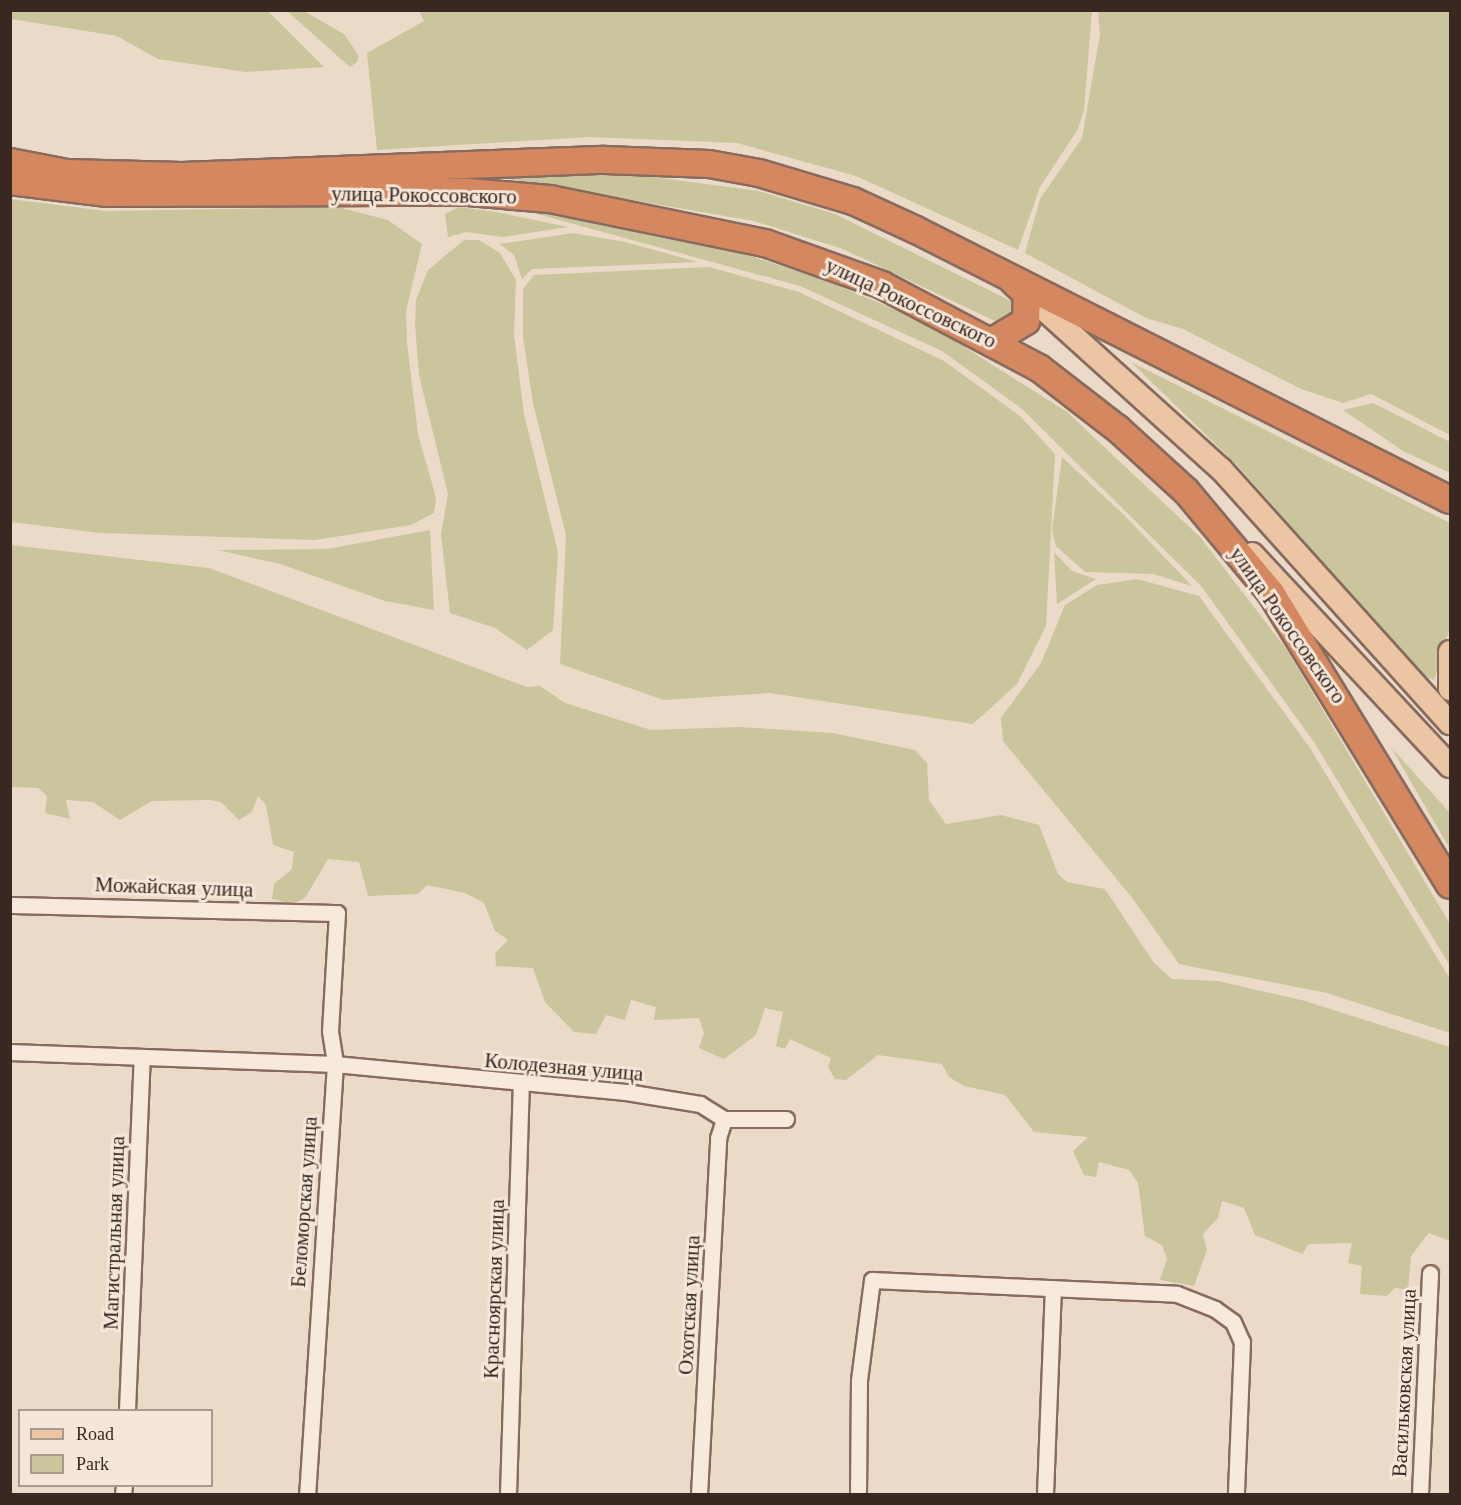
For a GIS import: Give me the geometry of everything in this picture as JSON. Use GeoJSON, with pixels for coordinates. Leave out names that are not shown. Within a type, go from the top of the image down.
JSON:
{"type":"FeatureCollection","features":[{"type":"Feature","properties":{"kind":"highway","name":"улица Рокоссовского"},"geometry":{"type":"LineString","coordinates":[[10,162],[67,173],[182,176],[605,160],[709,164],[853,201],[1019,287],[1450,500]]}},
{"type":"Feature","properties":{"kind":"highway","name":"улица Рокоссовского"},"geometry":{"type":"LineString","coordinates":[[10,181],[107,193],[468,192],[550,199],[724,233],[815,258],[993,341],[1085,403],[1186,491],[1271,593],[1450,885]]}},
{"type":"Feature","properties":{"kind":"highway"},"geometry":{"type":"LineString","coordinates":[[993,341],[1026,321],[1019,287]]}},
{"type":"Feature","properties":{"kind":"main road"},"geometry":{"type":"LineString","coordinates":[[1019,287],[1221,469],[1450,723]]}},
{"type":"Feature","properties":{"kind":"main road"},"geometry":{"type":"LineString","coordinates":[[1186,491],[1283,586],[1408,724],[1450,766]]}},
{"type":"Feature","properties":{"kind":"main road"},"geometry":{"type":"LineString","coordinates":[[1450,652],[1450,688]]}},
{"type":"Feature","properties":{"kind":"street"},"geometry":{"type":"LineString","coordinates":[[1408,724],[1450,774]]}},
{"type":"Feature","properties":{"kind":"street","name":"Можайская улица"},"geometry":{"type":"LineString","coordinates":[[10,905],[337,913]]}},
{"type":"Feature","properties":{"kind":"street","name":"Беломорская улица"},"geometry":{"type":"LineString","coordinates":[[307,1494],[335,1064],[330,1031],[337,913]]}},
{"type":"Feature","properties":{"kind":"street","name":"Колодезная улица"},"geometry":{"type":"LineString","coordinates":[[10,1052],[335,1064],[700,1104],[724,1119]]}},
{"type":"Feature","properties":{"kind":"street","name":"Магистральная улица"},"geometry":{"type":"LineString","coordinates":[[127,1409],[142,1058]]}},
{"type":"Feature","properties":{"kind":"street","name":"Красноярская улица"},"geometry":{"type":"LineString","coordinates":[[508,1494],[521,1084]]}},
{"type":"Feature","properties":{"kind":"street"},"geometry":{"type":"LineString","coordinates":[[724,1119],[786,1119]]}},
{"type":"Feature","properties":{"kind":"street","name":"Охотская улица"},"geometry":{"type":"LineString","coordinates":[[699,1494],[718,1138],[724,1119]]}},
{"type":"Feature","properties":{"kind":"street","name":"Васильковская улица"},"geometry":{"type":"LineString","coordinates":[[1420,1494],[1430,1273]]}},
{"type":"Feature","properties":{"kind":"street"},"geometry":{"type":"LineString","coordinates":[[858,1494],[859,1380],[872,1280],[1177,1294],[1215,1309],[1233,1322],[1242,1342],[1236,1494]]}},
{"type":"Feature","properties":{"kind":"street"},"geometry":{"type":"LineString","coordinates":[[1045,1494],[1053,1288]]}},
{"type":"Feature","properties":{"kind":"green space"},"geometry":{"type":"Polygon","coordinates":[[[11,10],[268,11],[324,67],[246,72],[158,59],[117,36],[11,19],[11,10]]]}},
{"type":"Feature","properties":{"kind":"green space"},"geometry":{"type":"Polygon","coordinates":[[[287,11],[304,11],[344,34],[359,56],[357,62],[350,67],[287,11]]]}},
{"type":"Feature","properties":{"kind":"green space"},"geometry":{"type":"Polygon","coordinates":[[[419,11],[1092,11],[1084,110],[1078,129],[1040,187],[1018,250],[856,176],[737,143],[589,137],[377,150],[367,53],[424,21],[419,11]]]}},
{"type":"Feature","properties":{"kind":"green space"},"geometry":{"type":"Polygon","coordinates":[[[1098,11],[1450,11],[1450,435],[1371,394],[1343,403],[1301,389],[1183,329],[1146,318],[1025,253],[1040,199],[1082,138],[1100,34],[1098,11]]]}},
{"type":"Feature","properties":{"kind":"green space"},"geometry":{"type":"Polygon","coordinates":[[[630,174],[759,191],[835,214],[1011,301],[1018,315],[999,323],[843,249],[754,221],[503,178],[630,174]]]}},
{"type":"Feature","properties":{"kind":"green space"},"geometry":{"type":"Polygon","coordinates":[[[10,199],[106,211],[338,207],[388,220],[422,244],[406,311],[407,343],[418,434],[436,498],[434,513],[411,525],[315,540],[100,533],[11,522],[10,199]]]}},
{"type":"Feature","properties":{"kind":"green space"},"geometry":{"type":"Polygon","coordinates":[[[501,204],[723,247],[824,280],[925,322],[1067,412],[1200,537],[1287,650],[1450,924],[1450,966],[1314,742],[1201,586],[1022,409],[942,351],[800,286],[501,204]]]}},
{"type":"Feature","properties":{"kind":"green space"},"geometry":{"type":"Polygon","coordinates":[[[459,207],[568,227],[503,237],[466,232],[448,237],[445,214],[459,207]]]}},
{"type":"Feature","properties":{"kind":"green space"},"geometry":{"type":"Polygon","coordinates":[[[573,233],[625,242],[698,262],[532,269],[522,279],[514,255],[500,244],[573,233]]]}},
{"type":"Feature","properties":{"kind":"green space"},"geometry":{"type":"Polygon","coordinates":[[[464,240],[479,240],[500,253],[516,280],[514,335],[524,414],[558,552],[553,630],[527,650],[495,628],[450,613],[441,534],[448,494],[419,375],[415,324],[416,300],[428,270],[464,240]]]}},
{"type":"Feature","properties":{"kind":"green space"},"geometry":{"type":"Polygon","coordinates":[[[709,267],[799,292],[944,361],[1020,416],[1055,454],[1046,626],[1017,684],[973,724],[770,693],[664,700],[560,664],[566,535],[533,403],[523,337],[523,289],[534,275],[709,267]]]}},
{"type":"Feature","properties":{"kind":"green space"},"geometry":{"type":"Polygon","coordinates":[[[1131,362],[1450,523],[1450,627],[1434,680],[1422,675],[1238,466],[1131,362]]]}},
{"type":"Feature","properties":{"kind":"green space"},"geometry":{"type":"Polygon","coordinates":[[[1373,403],[1450,442],[1450,473],[1403,451],[1343,410],[1373,403]]]}},
{"type":"Feature","properties":{"kind":"green space"},"geometry":{"type":"Polygon","coordinates":[[[1062,457],[1124,515],[1192,586],[1153,574],[1085,572],[1056,546],[1052,530],[1062,457]]]}},
{"type":"Feature","properties":{"kind":"green space"},"geometry":{"type":"Polygon","coordinates":[[[430,530],[434,610],[385,601],[280,564],[218,550],[327,549],[430,530]]]}},
{"type":"Feature","properties":{"kind":"green space"},"geometry":{"type":"Polygon","coordinates":[[[11,545],[209,568],[527,687],[540,686],[565,703],[651,730],[739,727],[833,733],[915,750],[927,763],[929,800],[946,824],[1001,815],[1039,825],[1058,874],[1067,882],[1105,889],[1154,963],[1172,979],[1218,981],[1305,1001],[1450,1047],[1450,1241],[1429,1233],[1411,1256],[1408,1290],[1395,1288],[1387,1296],[1360,1294],[1362,1266],[1348,1263],[1352,1243],[1309,1244],[1302,1254],[1255,1235],[1244,1208],[1222,1201],[1218,1218],[1203,1234],[1207,1250],[1194,1286],[1160,1280],[1167,1259],[1162,1245],[1145,1236],[1138,1183],[1129,1170],[1099,1162],[1096,1177],[1084,1175],[1073,1151],[1088,1137],[1034,1132],[1005,1095],[964,1086],[949,1077],[942,1064],[878,1055],[846,1080],[835,1079],[828,1067],[831,1058],[790,1039],[785,1049],[776,1046],[783,1012],[765,1008],[756,1035],[724,1059],[699,1048],[704,1033],[699,1018],[654,1020],[656,1007],[631,1000],[625,1020],[606,1015],[596,1034],[574,1032],[545,1002],[533,968],[496,966],[495,953],[508,940],[495,931],[484,903],[465,893],[427,885],[418,894],[368,896],[359,862],[328,859],[305,898],[293,904],[272,899],[274,884],[292,869],[294,852],[273,845],[266,805],[258,796],[252,812],[239,820],[221,802],[210,800],[152,801],[120,820],[93,802],[66,800],[70,819],[45,813],[47,796],[38,788],[11,787],[11,545]]]}},
{"type":"Feature","properties":{"kind":"green space"},"geometry":{"type":"Polygon","coordinates":[[[1054,552],[1072,571],[1096,579],[1057,604],[1054,552]]]}},
{"type":"Feature","properties":{"kind":"green space"},"geometry":{"type":"Polygon","coordinates":[[[1137,579],[1199,596],[1310,748],[1450,979],[1450,1033],[1327,993],[1179,964],[1133,899],[1003,741],[1001,718],[1041,663],[1065,605],[1097,585],[1137,579]]]}},
{"type":"Feature","properties":{"kind":"green space"},"geometry":{"type":"Polygon","coordinates":[[[1391,747],[1450,813],[1450,849],[1422,801],[1391,747]]]}}]}
